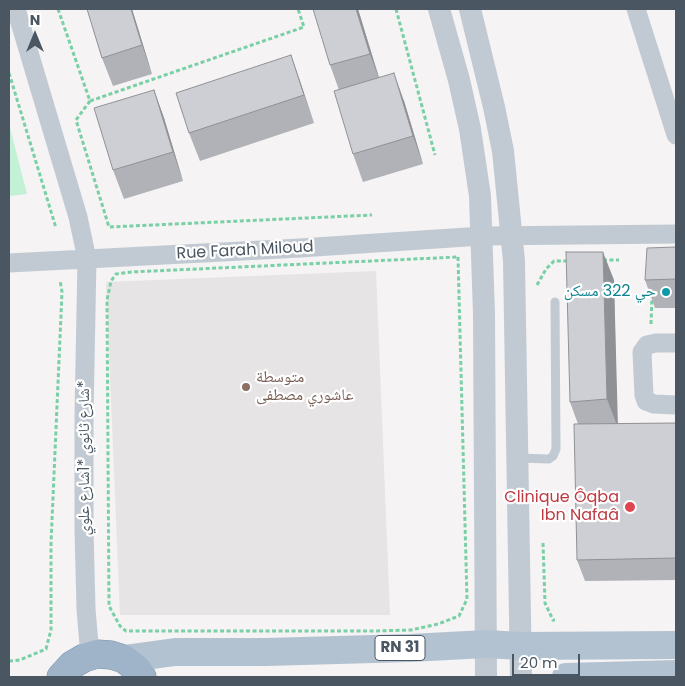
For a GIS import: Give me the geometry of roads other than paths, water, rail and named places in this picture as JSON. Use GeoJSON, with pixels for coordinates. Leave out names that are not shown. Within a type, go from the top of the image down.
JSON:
{"type":"FeatureCollection","features":[{"type":"Feature","properties":{"kind":"highway"},"geometry":{"type":"LineString","coordinates":[[61,677],[72,665],[84,658],[97,654],[111,655],[133,668]]}},
{"type":"Feature","properties":{"kind":"main road","name":"RN 31"},"geometry":{"type":"LineString","coordinates":[[133,668],[176,652],[266,652],[486,644],[521,646],[676,645]]}},
{"type":"Feature","properties":{"kind":"main road"},"geometry":{"type":"LineString","coordinates":[[566,677],[676,674]]}},
{"type":"Feature","properties":{"kind":"street","name":"شارع ثانوي *1شارع علوي*"},"geometry":{"type":"LineString","coordinates":[[16,9],[78,217],[87,259],[84,529],[86,609],[90,656]]}},
{"type":"Feature","properties":{"kind":"street"},"geometry":{"type":"LineString","coordinates":[[440,9],[470,128],[480,196],[486,481],[486,677]]}},
{"type":"Feature","properties":{"kind":"street"},"geometry":{"type":"LineString","coordinates":[[470,9],[503,151],[514,261],[521,677]]}},
{"type":"Feature","properties":{"kind":"street"},"geometry":{"type":"LineString","coordinates":[[636,9],[676,135]]}},
{"type":"Feature","properties":{"kind":"street","name":"Rue Farah Miloud"},"geometry":{"type":"LineString","coordinates":[[9,263],[482,236],[676,234]]}},
{"type":"Feature","properties":{"kind":"street"},"geometry":{"type":"LineString","coordinates":[[676,343],[656,342],[647,345],[642,352],[644,395],[646,401],[654,404],[676,405]]}},
{"type":"Feature","properties":{"kind":"lane"},"geometry":{"type":"LineString","coordinates":[[518,458],[548,459],[556,449],[555,302]]}},
{"type":"Feature","properties":{"kind":"place","name":"حي 322 مسكن"},"geometry":{"type":"Point","coordinates":[666,292]}},
{"type":"Feature","properties":{"kind":"place","name":"متوسطة عاشوري مصطفى"},"geometry":{"type":"Point","coordinates":[246,387]}},
{"type":"Feature","properties":{"kind":"place","name":"Clinique Ôqba Ibn Nafaâ"},"geometry":{"type":"Point","coordinates":[630,507]}}]}
